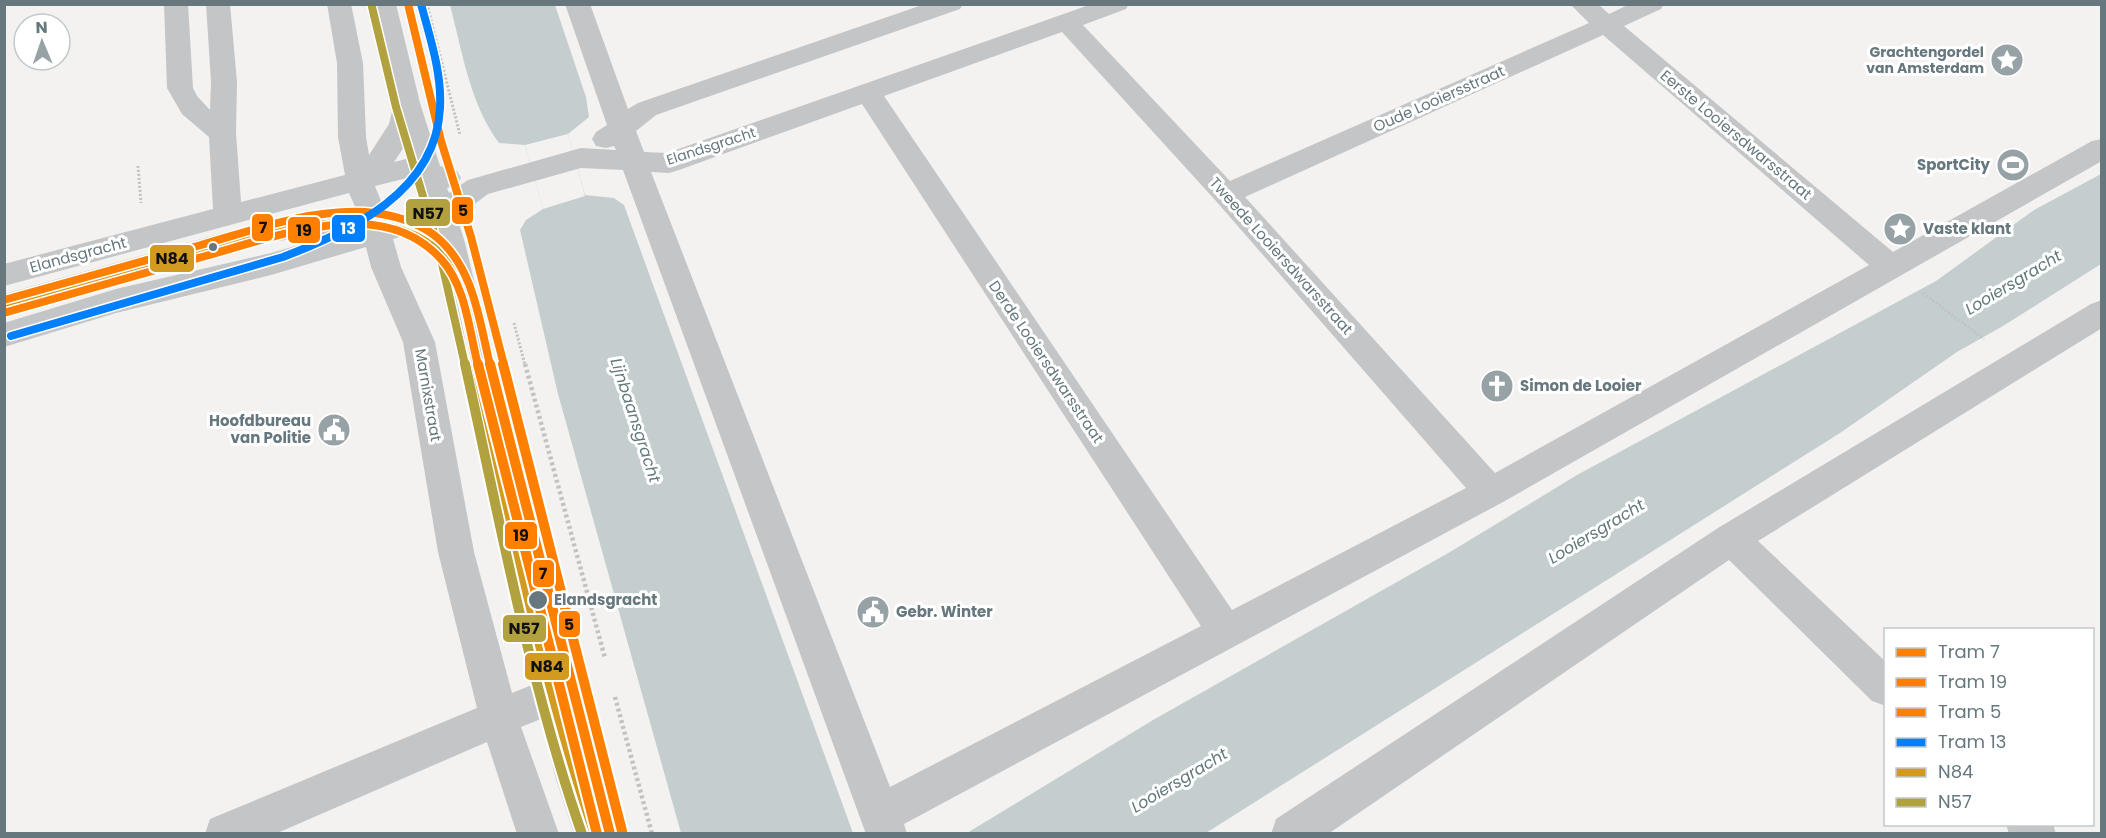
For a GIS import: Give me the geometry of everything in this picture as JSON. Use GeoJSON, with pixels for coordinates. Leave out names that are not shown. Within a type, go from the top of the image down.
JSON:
{"type":"FeatureCollection","features":[{"type":"Feature","properties":{"kind":"street"},"geometry":{"type":"LineString","coordinates":[[176,4],[180,88],[184,100],[222,133]]}},
{"type":"Feature","properties":{"kind":"street"},"geometry":{"type":"LineString","coordinates":[[218,4],[224,82],[222,133],[228,214]]}},
{"type":"Feature","properties":{"kind":"street","name":"Marnixstraat"},"geometry":{"type":"LineString","coordinates":[[339,4],[350,63],[352,137],[362,191],[381,228],[386,267],[419,342],[456,552],[499,719],[538,834]]}},
{"type":"Feature","properties":{"kind":"street"},"geometry":{"type":"LineString","coordinates":[[384,4],[407,103],[442,213],[455,273],[563,691],[575,776],[595,834]]}},
{"type":"Feature","properties":{"kind":"street"},"geometry":{"type":"LineString","coordinates":[[577,4],[634,162],[883,824],[1225,631],[1491,492],[2102,148]]}},
{"type":"Feature","properties":{"kind":"street"},"geometry":{"type":"LineString","coordinates":[[581,158],[647,109],[951,4]]}},
{"type":"Feature","properties":{"kind":"street","name":"Elandsgracht"},"geometry":{"type":"LineString","coordinates":[[4,335],[117,301],[272,264],[381,228],[442,213],[478,187],[581,158],[669,163],[1117,4]]}},
{"type":"Feature","properties":{"kind":"street","name":"Eerste Looiersdwarsstraat"},"geometry":{"type":"LineString","coordinates":[[1582,4],[1890,266]]}},
{"type":"Feature","properties":{"kind":"street","name":"Oude Looiersstraat"},"geometry":{"type":"LineString","coordinates":[[1226,194],[1653,4]]}},
{"type":"Feature","properties":{"kind":"street","name":"Tweede Looiersdwarsstraat"},"geometry":{"type":"LineString","coordinates":[[1067,22],[1226,194],[1491,492]]}},
{"type":"Feature","properties":{"kind":"street","name":"Derde Looiersdwarsstraat"},"geometry":{"type":"LineString","coordinates":[[868,93],[1225,631]]}},
{"type":"Feature","properties":{"kind":"street","name":"Elandsgracht"},"geometry":{"type":"LineString","coordinates":[[269,231],[330,202],[361,181],[379,163],[401,127],[407,103]]}},
{"type":"Feature","properties":{"kind":"street","name":"Elandsgracht"},"geometry":{"type":"LineString","coordinates":[[4,275],[411,167],[478,187]]}},
{"type":"Feature","properties":{"kind":"street","name":"Elandsgracht"},"geometry":{"type":"LineString","coordinates":[[4,306],[269,231],[336,222],[381,228],[437,248],[444,254],[455,273]]}},
{"type":"Feature","properties":{"kind":"street"},"geometry":{"type":"LineString","coordinates":[[1291,834],[1731,539],[2102,312]]}},
{"type":"Feature","properties":{"kind":"street"},"geometry":{"type":"LineString","coordinates":[[1731,539],[1884,686]]}},
{"type":"Feature","properties":{"kind":"street"},"geometry":{"type":"LineString","coordinates":[[225,834],[563,691]]}},
{"type":"Feature","properties":{"kind":"path"},"geometry":{"type":"LineString","coordinates":[[427,4],[462,141],[478,187]]}},
{"type":"Feature","properties":{"kind":"path"},"geometry":{"type":"LineString","coordinates":[[138,166],[141,210]]}},
{"type":"Feature","properties":{"kind":"path"},"geometry":{"type":"LineString","coordinates":[[1916,288],[1990,344]]}},
{"type":"Feature","properties":{"kind":"path"},"geometry":{"type":"LineString","coordinates":[[513,320],[606,663]]}},
{"type":"Feature","properties":{"kind":"path"},"geometry":{"type":"LineString","coordinates":[[612,685],[652,834]]}},
{"type":"Feature","properties":{"kind":"water","name":"Lijnbaansgracht"},"geometry":{"type":"Polygon","coordinates":[[[450,5],[555,5],[586,97],[589,117],[568,134],[585,195],[614,198],[624,205],[853,833],[681,833],[558,394],[520,230],[526,220],[543,209],[525,145],[499,143],[481,111],[468,77],[450,5]]]}},
{"type":"Feature","properties":{"kind":"water","name":"Looiersgracht"},"geometry":{"type":"Polygon","coordinates":[[[2101,174],[2101,264],[2003,326],[1957,352],[1840,433],[1206,833],[967,833],[1153,720],[1450,552],[1577,475],[1936,281],[2034,210],[2101,174]]]}},
{"type":"Feature","properties":{"kind":"pier"},"geometry":{"type":"Polygon","coordinates":[[[568,134],[585,196],[543,209],[525,145],[568,134]]]}},
{"type":"Feature","properties":{"kind":"tram line","name":"5"},"geometry":{"type":"LineString","coordinates":[[408,4],[441,141],[471,237],[622,831]]}},
{"type":"Feature","properties":{"kind":"tram line","name":"13"},"geometry":{"type":"LineString","coordinates":[[11,336],[283,257],[358,224],[390,202],[415,175],[433,143],[438,125],[440,108],[438,73],[421,4]]}},
{"type":"Feature","properties":{"kind":"tram line","name":"7"},"geometry":{"type":"LineString","coordinates":[[4,300],[285,221],[312,216],[365,212],[390,215],[413,223],[434,235],[452,253],[468,278],[610,834]]}},
{"type":"Feature","properties":{"kind":"tram line","name":"19"},"geometry":{"type":"LineString","coordinates":[[7,312],[312,228],[361,224],[384,227],[405,233],[425,244],[442,260],[457,282],[597,834]]}},
{"type":"Feature","properties":{"kind":"transit line","name":"N57"},"geometry":{"type":"LineString","coordinates":[[372,7],[396,107],[438,246],[526,636],[563,779],[582,834]]}},
{"type":"Feature","properties":{"kind":"transit line","name":"N84"},"geometry":{"type":"LineString","coordinates":[[4,306],[269,231],[292,227],[372,225],[398,230],[422,239],[441,254],[455,274],[538,633],[575,776],[595,834]]}},
{"type":"Feature","properties":{"kind":"place","name":"Grachtengordel van Amsterdam"},"geometry":{"type":"Point","coordinates":[2007,60]}},
{"type":"Feature","properties":{"kind":"place","name":"SportCity"},"geometry":{"type":"Point","coordinates":[2013,165]}},
{"type":"Feature","properties":{"kind":"place","name":"Vaste klant"},"geometry":{"type":"Point","coordinates":[1900,229]}},
{"type":"Feature","properties":{"kind":"place","name":"Simon de Looier"},"geometry":{"type":"Point","coordinates":[1497,386]}},
{"type":"Feature","properties":{"kind":"place","name":"Hoofdbureau van Politie"},"geometry":{"type":"Point","coordinates":[334,430]}},
{"type":"Feature","properties":{"kind":"place","name":"Elandsgracht"},"geometry":{"type":"Point","coordinates":[538,600]}},
{"type":"Feature","properties":{"kind":"place","name":"Gebr. Winter"},"geometry":{"type":"Point","coordinates":[873,612]}}]}
